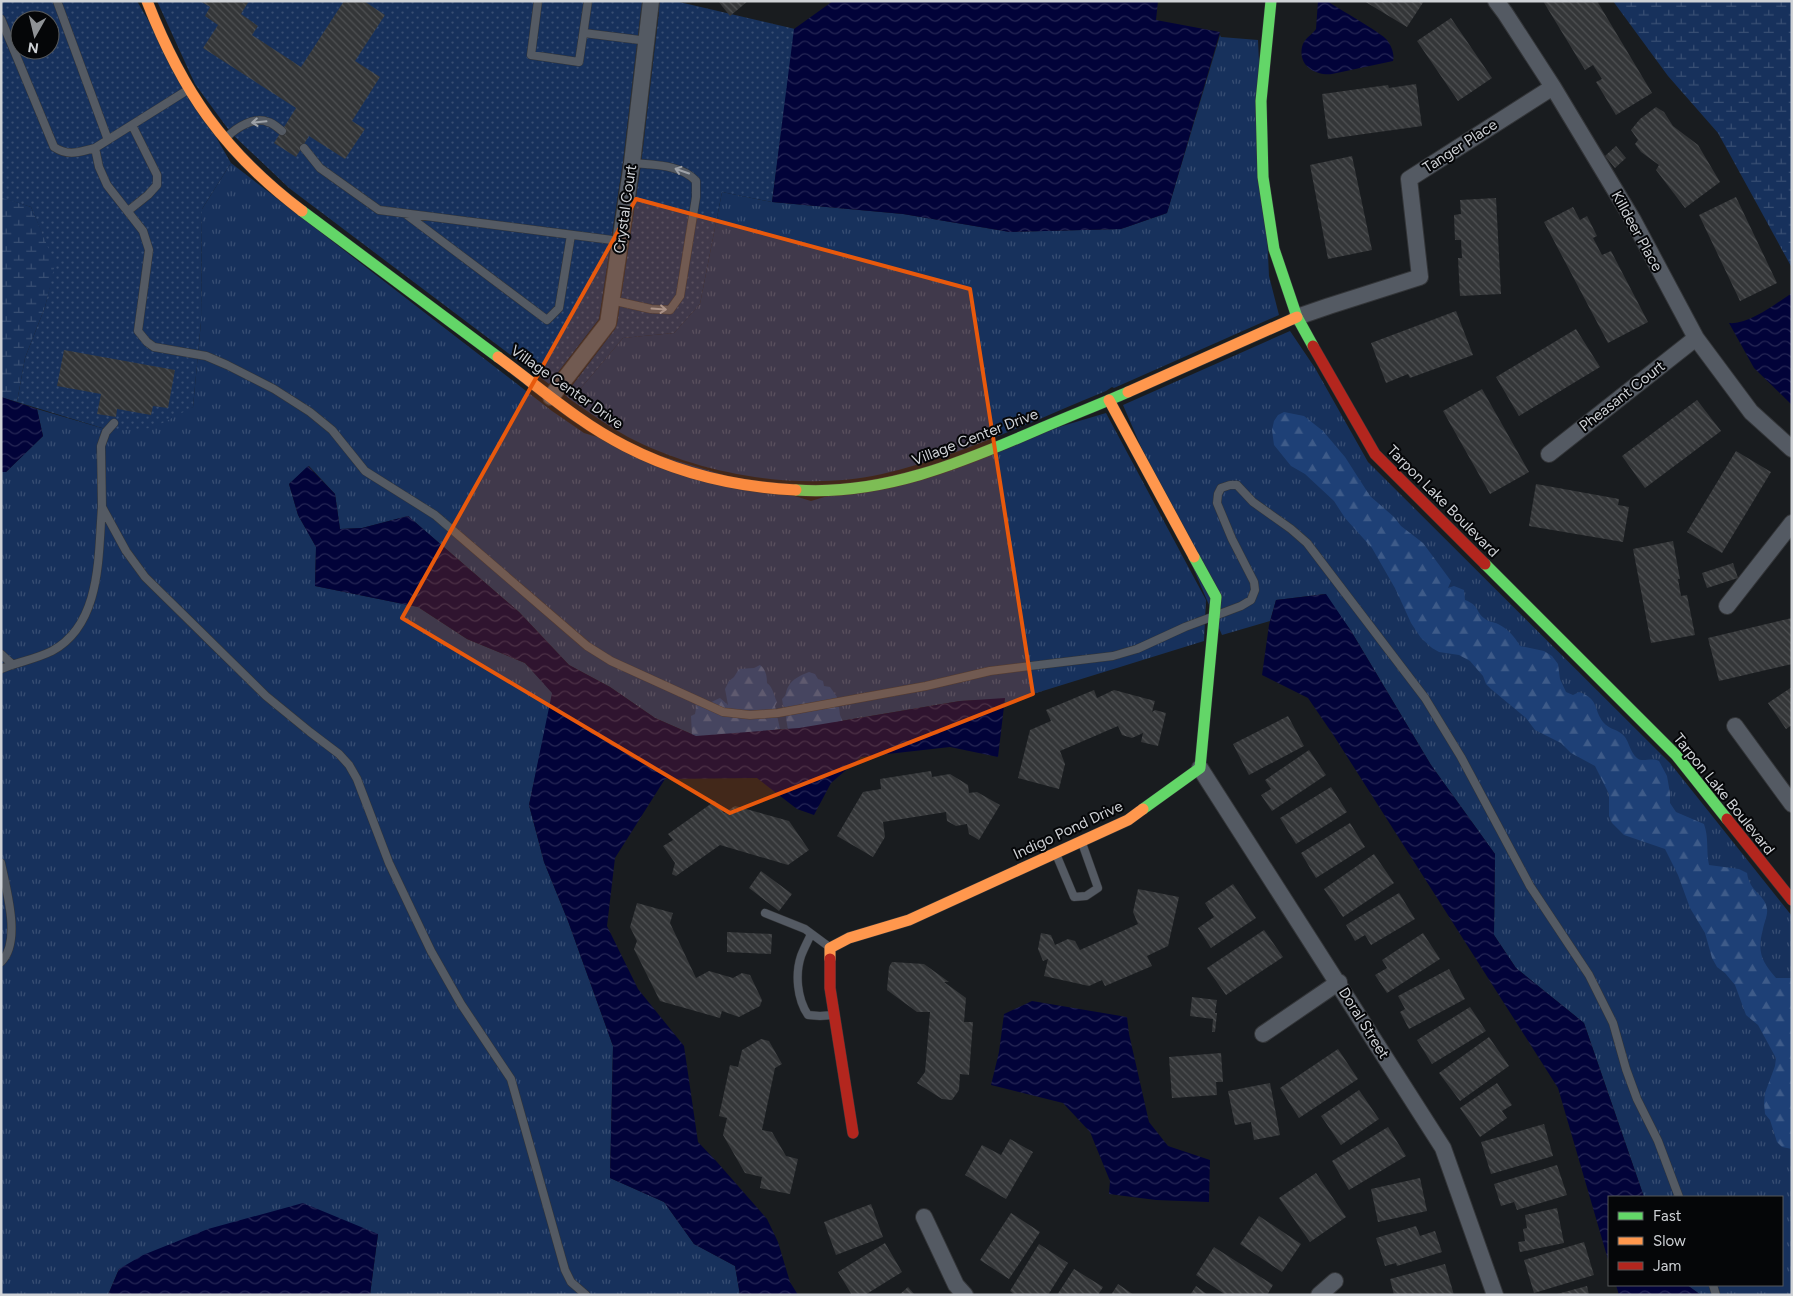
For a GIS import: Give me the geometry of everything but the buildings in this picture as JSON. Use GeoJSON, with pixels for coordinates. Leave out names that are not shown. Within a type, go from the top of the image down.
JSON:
{"type":"FeatureCollection","features":[{"type":"Feature","properties":{"kind":"street","name":"Village Center Drive"},"geometry":{"type":"LineString","coordinates":[[147,1],[169,54],[188,90],[224,140],[258,175],[284,197],[588,424],[625,446],[687,472],[747,486],[811,490],[846,489],[911,478],[948,466],[1109,400],[1297,317]]}},
{"type":"Feature","properties":{"kind":"street","name":"Crystal Court"},"geometry":{"type":"LineString","coordinates":[[551,397],[608,323],[632,163],[648,41],[651,1]]}},
{"type":"Feature","properties":{"kind":"street","name":"Tarpon Lake Boulevard"},"geometry":{"type":"LineString","coordinates":[[1272,1],[1261,101],[1263,177],[1274,249],[1297,317],[1374,454],[1676,755],[1792,900]]}},
{"type":"Feature","properties":{"kind":"street","name":"Killdeer Place"},"geometry":{"type":"LineString","coordinates":[[1496,1],[1553,87],[1633,220],[1696,338],[1751,412],[1792,449]]}},
{"type":"Feature","properties":{"kind":"street","name":"Tanger Place"},"geometry":{"type":"LineString","coordinates":[[1297,317],[1420,277],[1409,179],[1553,87]]}},
{"type":"Feature","properties":{"kind":"street","name":"Pheasant Court"},"geometry":{"type":"LineString","coordinates":[[1549,454],[1696,338]]}},
{"type":"Feature","properties":{"kind":"street"},"geometry":{"type":"LineString","coordinates":[[1109,400],[1216,597],[1200,768]]}},
{"type":"Feature","properties":{"kind":"street"},"geometry":{"type":"LineString","coordinates":[[1727,606],[1792,524]]}},
{"type":"Feature","properties":{"kind":"street"},"geometry":{"type":"LineString","coordinates":[[1735,726],[1792,804]]}},
{"type":"Feature","properties":{"kind":"street","name":"Indigo Pond Drive"},"geometry":{"type":"LineString","coordinates":[[830,948],[849,938],[909,920],[1128,820],[1200,768]]}},
{"type":"Feature","properties":{"kind":"street","name":"Doral Street"},"geometry":{"type":"LineString","coordinates":[[1200,768],[1444,1148],[1495,1295]]}},
{"type":"Feature","properties":{"kind":"street"},"geometry":{"type":"LineString","coordinates":[[830,948],[830,988],[853,1132]]}},
{"type":"Feature","properties":{"kind":"street"},"geometry":{"type":"LineString","coordinates":[[1263,1034],[1339,982]]}},
{"type":"Feature","properties":{"kind":"street"},"geometry":{"type":"LineString","coordinates":[[924,1217],[956,1285],[965,1295]]}},
{"type":"Feature","properties":{"kind":"street"},"geometry":{"type":"LineString","coordinates":[[1319,1295],[1335,1280]]}},
{"type":"Feature","properties":{"kind":"lane"},"geometry":{"type":"LineString","coordinates":[[57,1],[108,140]]}},
{"type":"Feature","properties":{"kind":"lane"},"geometry":{"type":"LineString","coordinates":[[538,1],[531,55],[579,62],[588,1]]}},
{"type":"Feature","properties":{"kind":"lane"},"geometry":{"type":"LineString","coordinates":[[1,19],[54,147],[63,153],[74,153],[94,148],[188,90]]}},
{"type":"Feature","properties":{"kind":"lane"},"geometry":{"type":"LineString","coordinates":[[584,32],[648,41]]}},
{"type":"Feature","properties":{"kind":"lane"},"geometry":{"type":"LineString","coordinates":[[224,140],[234,130],[256,120],[267,121],[282,131]]}},
{"type":"Feature","properties":{"kind":"lane"},"geometry":{"type":"LineString","coordinates":[[128,211],[157,185],[157,175],[132,125]]}},
{"type":"Feature","properties":{"kind":"lane"},"geometry":{"type":"LineString","coordinates":[[94,148],[99,167],[107,185],[143,231],[149,250],[138,331],[147,342],[154,347],[206,356],[227,364],[274,389],[332,430],[365,472],[435,515],[568,632],[587,646],[611,661],[724,712],[750,715],[778,713],[926,686],[990,671],[1113,656],[1137,649],[1215,615],[1241,606],[1251,600],[1255,590],[1254,582],[1232,539],[1218,503],[1218,494],[1221,488],[1237,485],[1253,502],[1291,528],[1307,543],[1425,698],[1461,757],[1530,886],[1589,975],[1602,999],[1613,1023],[1626,1069],[1637,1098],[1658,1141],[1679,1196]]}},
{"type":"Feature","properties":{"kind":"lane"},"geometry":{"type":"LineString","coordinates":[[304,148],[320,168],[379,210],[620,241]]}},
{"type":"Feature","properties":{"kind":"lane"},"geometry":{"type":"LineString","coordinates":[[611,300],[652,309],[670,310],[675,304],[680,296],[696,197],[696,181],[689,174],[663,166],[632,163]]}},
{"type":"Feature","properties":{"kind":"lane"},"geometry":{"type":"LineString","coordinates":[[406,214],[547,320],[559,308],[571,235]]}},
{"type":"Feature","properties":{"kind":"lane"},"geometry":{"type":"LineString","coordinates":[[1,669],[53,650],[74,634],[81,622],[94,590],[97,575],[102,507],[102,446],[106,432],[114,423]]}},
{"type":"Feature","properties":{"kind":"lane"},"geometry":{"type":"LineString","coordinates":[[102,507],[126,551],[145,577],[266,696],[349,764],[357,779],[388,863],[431,951],[461,1004],[511,1079],[565,1270],[571,1282],[586,1295]]}},
{"type":"Feature","properties":{"kind":"lane"},"geometry":{"type":"LineString","coordinates":[[1,654],[12,664]]}},
{"type":"Feature","properties":{"kind":"lane"},"geometry":{"type":"LineString","coordinates":[[1056,853],[1074,897],[1086,896],[1098,888],[1082,841]]}},
{"type":"Feature","properties":{"kind":"lane"},"geometry":{"type":"LineString","coordinates":[[1,863],[11,920],[10,950],[1,962]]}},
{"type":"Feature","properties":{"kind":"lane"},"geometry":{"type":"LineString","coordinates":[[765,914],[804,929],[830,948]]}},
{"type":"Feature","properties":{"kind":"lane"},"geometry":{"type":"LineString","coordinates":[[811,934],[801,956],[799,968],[799,991],[802,1006],[808,1015],[835,1014]]}},
{"type":"Feature","properties":{"kind":"highlighted area"},"geometry":{"type":"Polygon","coordinates":[[[636,199],[970,289],[1033,694],[730,813],[402,618],[636,199]]]}},
{"type":"Feature","properties":{"kind":"green space"},"geometry":{"type":"Polygon","coordinates":[[[1,1],[137,1],[231,163],[202,209],[201,322],[193,407],[153,428],[112,431],[17,402],[25,358],[45,307],[55,264],[31,207],[2,198],[1,1]]]}},
{"type":"Feature","properties":{"kind":"green space"},"geometry":{"type":"Polygon","coordinates":[[[157,1],[675,1],[795,29],[772,202],[722,192],[700,304],[674,333],[623,338],[571,400],[565,395],[617,324],[641,164],[659,12],[641,11],[623,162],[599,319],[549,384],[289,188],[231,133],[195,84],[157,1]]]}},
{"type":"Feature","properties":{"kind":"green space"},"geometry":{"type":"Polygon","coordinates":[[[1613,1],[1792,1],[1792,268],[1718,133],[1668,76],[1613,1]]]}},
{"type":"Feature","properties":{"kind":"green space"},"geometry":{"type":"Polygon","coordinates":[[[1220,35],[1221,37],[1258,40],[1269,276],[1279,315],[1114,388],[1112,387],[1024,426],[968,448],[882,474],[851,479],[785,480],[719,470],[687,461],[628,437],[571,400],[623,338],[674,333],[700,304],[722,192],[772,202],[903,214],[1010,232],[1121,229],[1167,213],[1220,35]]]}},
{"type":"Feature","properties":{"kind":"green space"},"geometry":{"type":"Polygon","coordinates":[[[231,163],[552,411],[584,433],[811,501],[1106,413],[1206,600],[1204,641],[1004,703],[1005,699],[960,701],[799,728],[696,736],[655,718],[610,687],[569,665],[519,612],[408,516],[362,528],[340,529],[335,494],[309,466],[289,484],[298,515],[316,547],[315,586],[418,607],[467,639],[525,663],[553,693],[529,805],[544,862],[568,921],[613,1046],[610,1178],[664,1202],[694,1244],[735,1266],[740,1295],[370,1295],[378,1234],[119,1269],[108,1295],[1,1295],[1,472],[6,472],[43,436],[37,409],[112,431],[193,407],[201,322],[202,209],[231,163]]]}},
{"type":"Feature","properties":{"kind":"green space"},"geometry":{"type":"Polygon","coordinates":[[[1,197],[31,207],[56,264],[45,307],[25,358],[17,402],[1,397],[1,197]]]}},
{"type":"Feature","properties":{"kind":"green space"},"geometry":{"type":"Polygon","coordinates":[[[1290,331],[1315,368],[1368,462],[1670,763],[1792,916],[1792,1295],[1701,1295],[1688,1286],[1783,1286],[1783,1196],[1644,1196],[1584,1023],[1516,968],[1494,935],[1495,854],[1431,765],[1351,631],[1325,594],[1276,600],[1270,621],[1222,635],[1123,405],[1290,331]]]}},
{"type":"Feature","properties":{"kind":"green space"},"geometry":{"type":"Polygon","coordinates":[[[1284,412],[1304,416],[1323,431],[1345,457],[1370,496],[1394,517],[1401,526],[1423,543],[1451,581],[1448,588],[1454,586],[1464,590],[1465,600],[1473,604],[1486,619],[1508,631],[1520,646],[1544,651],[1552,656],[1558,664],[1560,679],[1566,692],[1573,695],[1579,692],[1590,698],[1595,704],[1603,722],[1608,727],[1623,734],[1637,758],[1659,761],[1667,776],[1670,803],[1676,812],[1704,824],[1709,865],[1739,869],[1747,873],[1751,885],[1766,904],[1767,909],[1760,944],[1764,961],[1776,978],[1792,978],[1792,1149],[1782,1147],[1777,1142],[1770,1120],[1765,1114],[1765,1093],[1776,1058],[1758,1025],[1746,1015],[1735,985],[1717,967],[1712,958],[1705,933],[1690,908],[1678,875],[1665,849],[1624,835],[1612,823],[1609,816],[1609,794],[1595,766],[1571,753],[1561,743],[1535,730],[1526,718],[1486,684],[1483,676],[1470,661],[1459,655],[1439,652],[1421,638],[1411,623],[1396,590],[1372,548],[1345,518],[1334,501],[1305,474],[1291,466],[1274,445],[1272,430],[1274,421],[1278,415],[1284,412]]]}},
{"type":"Feature","properties":{"kind":"green space"},"geometry":{"type":"Polygon","coordinates":[[[760,665],[765,671],[767,683],[772,689],[777,702],[775,706],[780,729],[695,741],[692,735],[691,716],[695,714],[697,703],[707,704],[720,698],[728,705],[725,689],[729,681],[739,669],[754,668],[760,665]]]}},
{"type":"Feature","properties":{"kind":"green space"},"geometry":{"type":"Polygon","coordinates":[[[809,672],[815,674],[818,679],[823,681],[824,686],[830,687],[837,697],[835,704],[839,707],[844,724],[788,730],[787,710],[783,705],[782,699],[792,682],[809,672]]]}},
{"type":"Feature","properties":{"kind":"water"},"geometry":{"type":"Polygon","coordinates":[[[833,1],[1158,1],[1156,20],[1220,32],[1167,213],[1121,229],[1010,232],[903,214],[772,202],[794,29],[833,1]]]}},
{"type":"Feature","properties":{"kind":"water"},"geometry":{"type":"Polygon","coordinates":[[[1318,1],[1327,1],[1387,40],[1391,47],[1393,61],[1332,74],[1320,73],[1310,68],[1303,60],[1301,54],[1306,39],[1316,29],[1318,1]]]}},
{"type":"Feature","properties":{"kind":"water"},"geometry":{"type":"Polygon","coordinates":[[[1792,293],[1792,405],[1754,368],[1729,323],[1745,321],[1770,308],[1792,293]]]}},
{"type":"Feature","properties":{"kind":"water"},"geometry":{"type":"Polygon","coordinates":[[[1,397],[37,409],[43,436],[6,472],[1,472],[1,397]]]}},
{"type":"Feature","properties":{"kind":"water"},"geometry":{"type":"Polygon","coordinates":[[[308,466],[335,494],[340,529],[362,528],[408,516],[519,612],[569,665],[610,687],[655,718],[696,736],[799,728],[960,701],[1005,698],[998,757],[950,747],[861,757],[831,783],[814,815],[797,809],[757,778],[665,779],[615,858],[607,926],[638,989],[684,1046],[698,1142],[767,1219],[778,1242],[790,1282],[798,1295],[740,1295],[735,1266],[694,1244],[664,1202],[610,1178],[613,1046],[568,921],[544,862],[529,805],[552,693],[525,663],[467,639],[418,607],[315,586],[316,547],[298,515],[289,484],[308,466]]]}},
{"type":"Feature","properties":{"kind":"water"},"geometry":{"type":"Polygon","coordinates":[[[1326,594],[1351,631],[1431,765],[1495,854],[1494,935],[1516,968],[1584,1023],[1644,1196],[1608,1196],[1608,1260],[1558,1088],[1308,698],[1262,675],[1269,625],[1276,600],[1326,594]]]}},
{"type":"Feature","properties":{"kind":"water"},"geometry":{"type":"Polygon","coordinates":[[[1032,1001],[1127,1017],[1129,1034],[1149,1122],[1168,1146],[1210,1160],[1209,1202],[1156,1200],[1109,1194],[1110,1181],[1090,1132],[1063,1103],[991,1085],[999,1052],[1004,1014],[1032,1001]]]}},
{"type":"Feature","properties":{"kind":"water"},"geometry":{"type":"Polygon","coordinates":[[[303,1203],[378,1234],[370,1295],[108,1295],[119,1269],[143,1255],[208,1229],[303,1203]]]}},
{"type":"Feature","properties":{"kind":"water"},"geometry":{"type":"Polygon","coordinates":[[[1616,1286],[1688,1286],[1701,1295],[1619,1295],[1616,1286]]]}},
{"type":"Feature","properties":{"kind":"traffic: fast"},"geometry":{"type":"LineString","coordinates":[[1271,1],[1261,101],[1263,177],[1274,249],[1297,317],[1313,346]]}},
{"type":"Feature","properties":{"kind":"traffic: fast"},"geometry":{"type":"LineString","coordinates":[[302,211],[498,357]]}},
{"type":"Feature","properties":{"kind":"traffic: fast"},"geometry":{"type":"LineString","coordinates":[[796,490],[859,488],[920,475],[979,454],[1128,392]]}},
{"type":"Feature","properties":{"kind":"traffic: fast"},"geometry":{"type":"LineString","coordinates":[[1143,809],[1200,768],[1216,597],[1194,557]]}},
{"type":"Feature","properties":{"kind":"traffic: fast"},"geometry":{"type":"LineString","coordinates":[[1485,564],[1676,755],[1727,819]]}},
{"type":"Feature","properties":{"kind":"traffic: slow"},"geometry":{"type":"LineString","coordinates":[[147,1],[175,63],[208,118],[250,166],[274,189],[302,211]]}},
{"type":"Feature","properties":{"kind":"traffic: slow"},"geometry":{"type":"LineString","coordinates":[[1128,392],[1297,317]]}},
{"type":"Feature","properties":{"kind":"traffic: slow"},"geometry":{"type":"LineString","coordinates":[[498,357],[592,427],[645,456],[687,471],[730,482],[796,490]]}},
{"type":"Feature","properties":{"kind":"traffic: slow"},"geometry":{"type":"LineString","coordinates":[[1109,400],[1194,557]]}},
{"type":"Feature","properties":{"kind":"traffic: slow"},"geometry":{"type":"LineString","coordinates":[[830,959],[830,948],[849,938],[909,920],[1128,820],[1143,809]]}},
{"type":"Feature","properties":{"kind":"traffic: jam"},"geometry":{"type":"LineString","coordinates":[[1313,346],[1375,454],[1485,564]]}},
{"type":"Feature","properties":{"kind":"traffic: jam"},"geometry":{"type":"LineString","coordinates":[[1727,819],[1792,900]]}},
{"type":"Feature","properties":{"kind":"traffic: jam"},"geometry":{"type":"LineString","coordinates":[[830,959],[830,988],[853,1133]]}}]}
